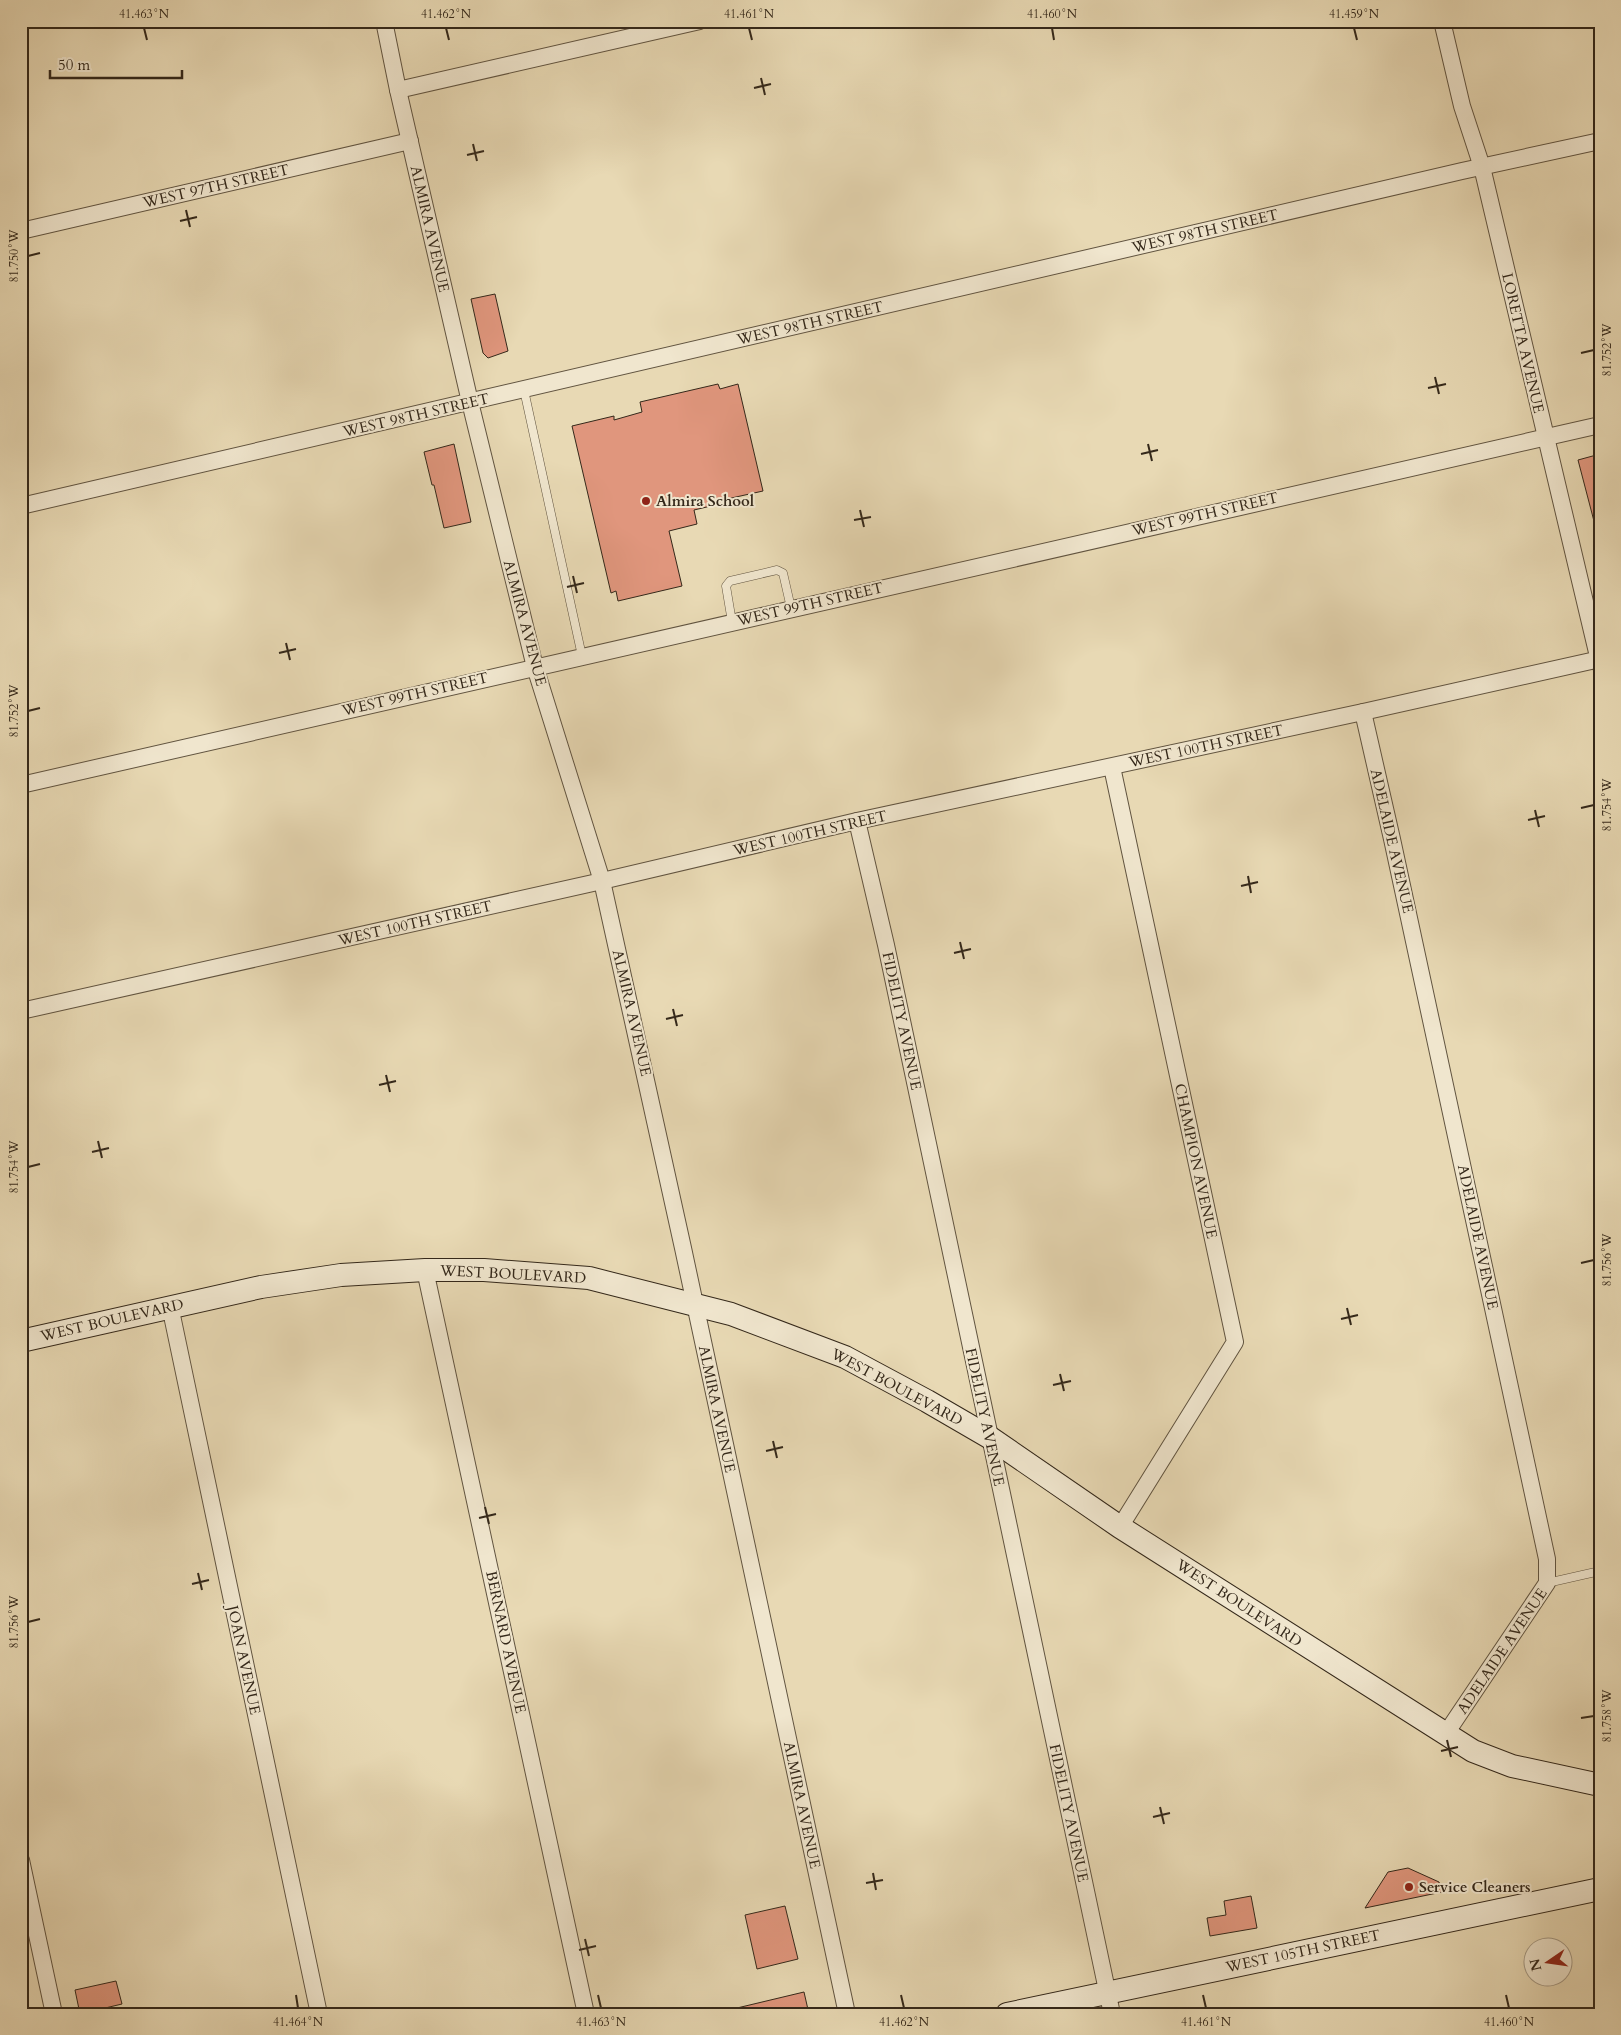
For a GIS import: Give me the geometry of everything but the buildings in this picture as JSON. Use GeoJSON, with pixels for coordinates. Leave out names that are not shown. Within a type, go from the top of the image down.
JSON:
{"type":"FeatureCollection","features":[{"type":"Feature","properties":{"kind":"street","name":"ALMIRA AVENUE"},"geometry":{"type":"LineString","coordinates":[[384,21],[398,90],[470,402],[535,666],[602,881],[847,2014]]}},
{"type":"Feature","properties":{"kind":"street"},"geometry":{"type":"LineString","coordinates":[[398,90],[700,21]]}},
{"type":"Feature","properties":{"kind":"street","name":"LORETTA AVENUE"},"geometry":{"type":"LineString","coordinates":[[1442,21],[1462,106],[1482,167],[1544,438],[1599,661]]}},
{"type":"Feature","properties":{"kind":"street","name":"WEST 97TH STREET"},"geometry":{"type":"LineString","coordinates":[[21,231],[410,141]]}},
{"type":"Feature","properties":{"kind":"street","name":"WEST 98TH STREET"},"geometry":{"type":"LineString","coordinates":[[21,506],[1600,141]]}},
{"type":"Feature","properties":{"kind":"street","name":"WEST 99TH STREET"},"geometry":{"type":"LineString","coordinates":[[21,785],[535,666],[1600,425]]}},
{"type":"Feature","properties":{"kind":"street","name":"WEST 100TH STREET"},"geometry":{"type":"LineString","coordinates":[[21,1011],[602,881],[857,821],[1599,661]]}},
{"type":"Feature","properties":{"kind":"street","name":"ADELAIDE AVENUE"},"geometry":{"type":"LineString","coordinates":[[1363,712],[1547,1559],[1547,1583],[1445,1735]]}},
{"type":"Feature","properties":{"kind":"street","name":"CHAMPION AVENUE"},"geometry":{"type":"LineString","coordinates":[[1112,767],[1235,1342],[1120,1527]]}},
{"type":"Feature","properties":{"kind":"street","name":"FIDELITY AVENUE"},"geometry":{"type":"LineString","coordinates":[[857,821],[888,955],[1109,2003]]}},
{"type":"Feature","properties":{"kind":"street","name":"WEST BOULEVARD"},"geometry":{"type":"LineString","coordinates":[[21,1341],[170,1306],[262,1287],[342,1275],[425,1270],[484,1270],[589,1278],[695,1304],[759,1324],[845,1357],[927,1401],[989,1437],[1120,1527],[1473,1751],[1512,1766],[1600,1785]]}},
{"type":"Feature","properties":{"kind":"street","name":"BERNARD AVENUE"},"geometry":{"type":"LineString","coordinates":[[425,1270],[586,2014]]}},
{"type":"Feature","properties":{"kind":"street","name":"JOAN AVENUE"},"geometry":{"type":"LineString","coordinates":[[170,1306],[318,2014]]}},
{"type":"Feature","properties":{"kind":"street"},"geometry":{"type":"LineString","coordinates":[[21,1860],[54,2014]]}},
{"type":"Feature","properties":{"kind":"street","name":"WEST 105TH STREET"},"geometry":{"type":"LineString","coordinates":[[1007,2014],[1109,2003],[1600,1889]]}},
{"type":"Feature","properties":{"kind":"lane"},"geometry":{"type":"LineString","coordinates":[[524,390],[582,656]]}},
{"type":"Feature","properties":{"kind":"lane"},"geometry":{"type":"LineString","coordinates":[[732,622],[726,586],[730,581],[777,570],[783,573],[791,608]]}},
{"type":"Feature","properties":{"kind":"lane"},"geometry":{"type":"LineString","coordinates":[[1547,1583],[1600,1571]]}},
{"type":"Feature","properties":{"kind":"place","name":"Almira School"},"geometry":{"type":"Point","coordinates":[646,501]}},
{"type":"Feature","properties":{"kind":"place","name":"Service Cleaners"},"geometry":{"type":"Point","coordinates":[1409,1887]}}]}
